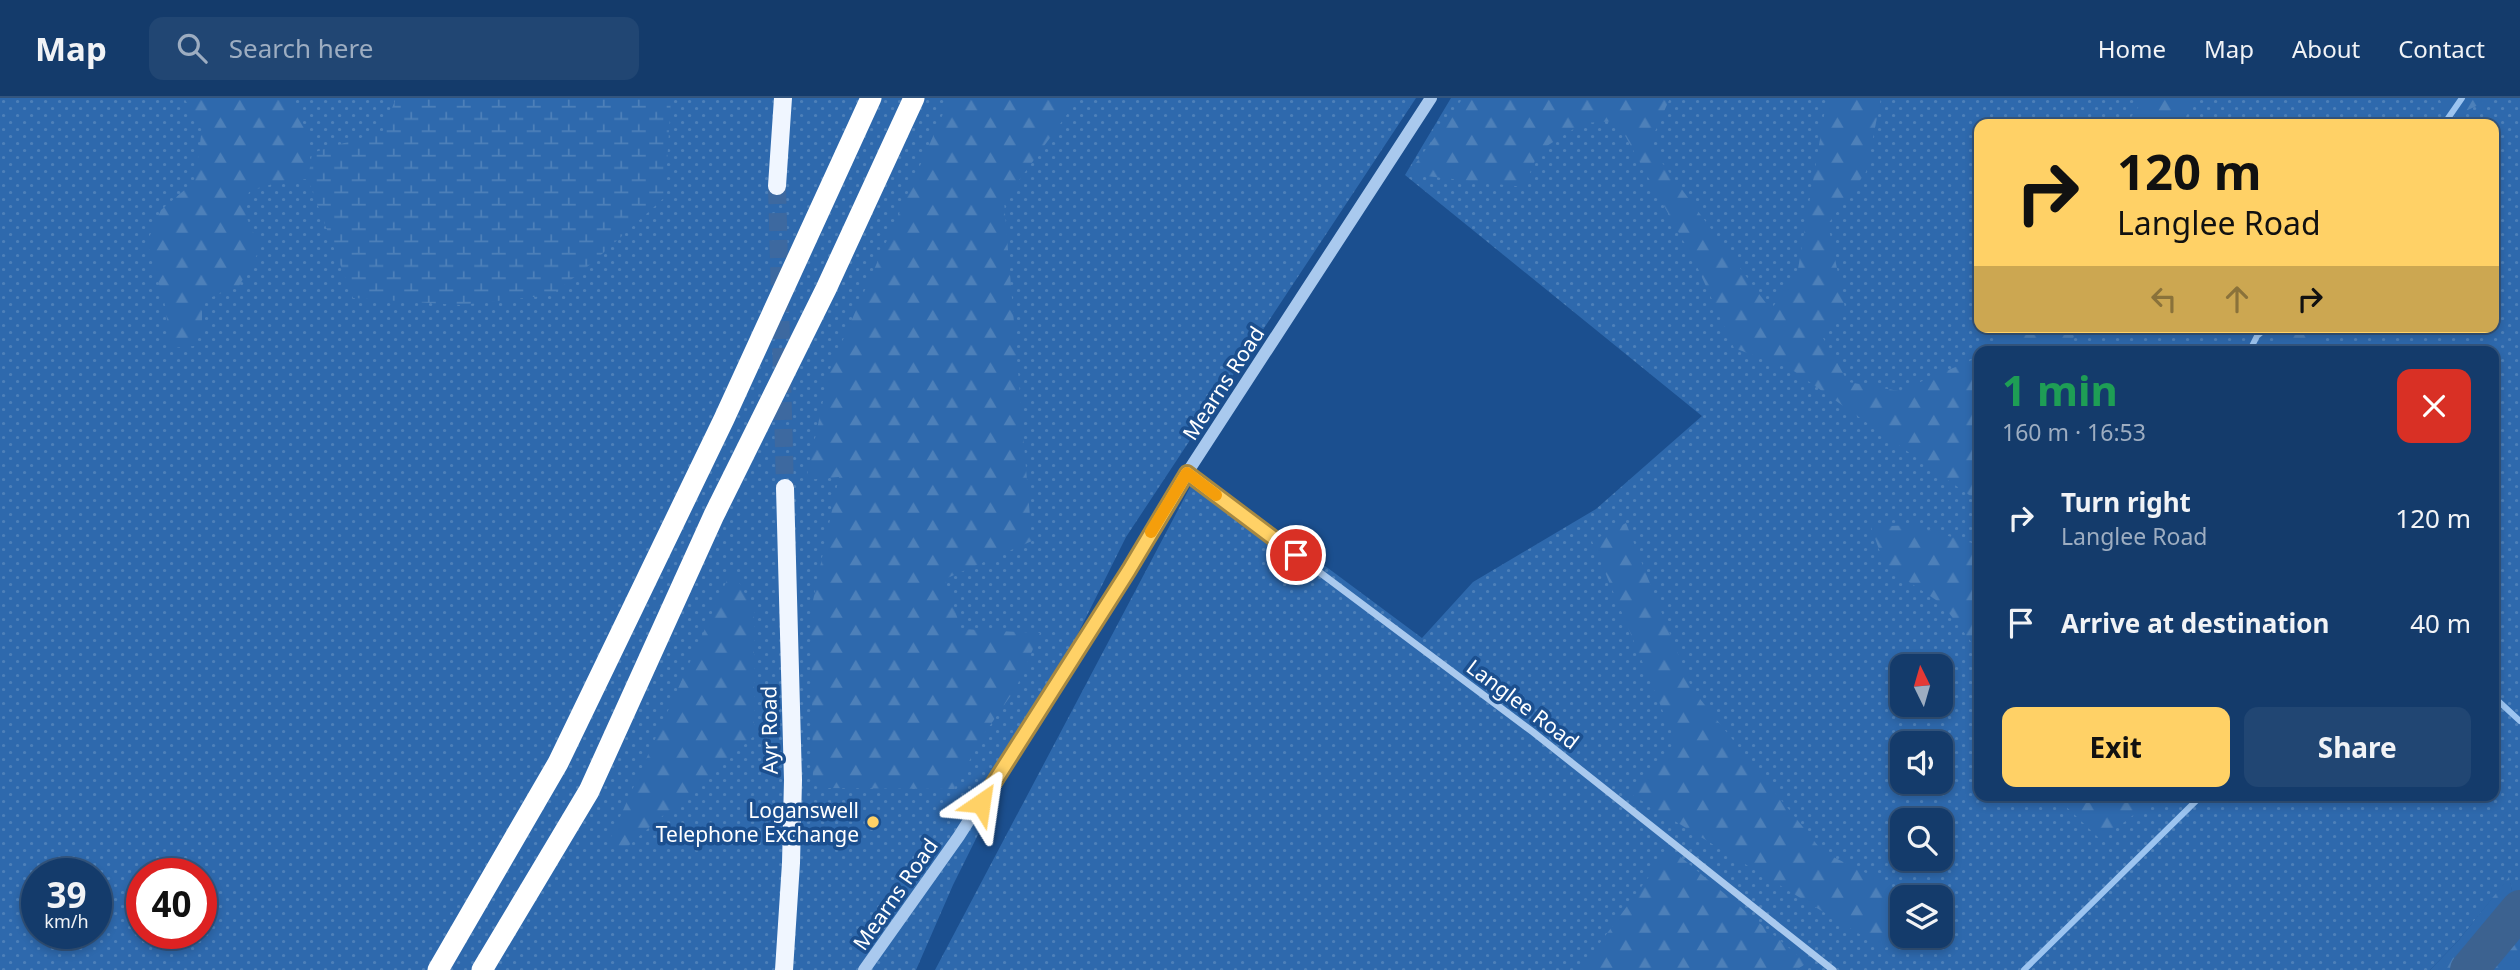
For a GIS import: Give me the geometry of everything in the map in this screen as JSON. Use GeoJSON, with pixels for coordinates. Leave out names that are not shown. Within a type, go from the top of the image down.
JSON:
{"type":"FeatureCollection","features":[{"type":"Feature","properties":{"kind":"highway"},"geometry":{"type":"LineString","coordinates":[[438,970],[558,762],[724,419],[871,98]]}},
{"type":"Feature","properties":{"kind":"highway"},"geometry":{"type":"LineString","coordinates":[[482,970],[589,791],[714,515],[826,289],[914,98]]}},
{"type":"Feature","properties":{"kind":"main road"},"geometry":{"type":"LineString","coordinates":[[777,186],[783,98]]}},
{"type":"Feature","properties":{"kind":"main road","name":"Ayr Road"},"geometry":{"type":"LineString","coordinates":[[784,970],[793,780],[785,488]]}},
{"type":"Feature","properties":{"kind":"street","name":"Mearns Road"},"geometry":{"type":"LineString","coordinates":[[864,970],[967,825],[1129,570],[1187,473],[1431,98]]}},
{"type":"Feature","properties":{"kind":"street","name":"Langlee Road"},"geometry":{"type":"LineString","coordinates":[[1187,473],[1533,732],[1833,970]]}},
{"type":"Feature","properties":{"kind":"green space"},"geometry":{"type":"Polygon","coordinates":[[[0,98],[1416,98],[1126,537],[953,885],[916,970],[0,970],[0,98]]]}},
{"type":"Feature","properties":{"kind":"green space"},"geometry":{"type":"Polygon","coordinates":[[[184,98],[292,98],[308,137],[310,156],[308,179],[281,181],[249,192],[244,210],[251,229],[262,246],[239,286],[202,301],[202,326],[194,346],[171,348],[165,305],[147,242],[161,210],[195,181],[202,128],[184,98]]]}},
{"type":"Feature","properties":{"kind":"green space"},"geometry":{"type":"Polygon","coordinates":[[[396,98],[671,98],[665,197],[552,295],[460,305],[353,298],[308,180],[312,153],[383,131],[396,98]]]}},
{"type":"Feature","properties":{"kind":"green space"},"geometry":{"type":"Polygon","coordinates":[[[950,98],[1079,98],[1004,201],[1032,541],[945,579],[961,629],[1040,633],[1016,688],[984,734],[954,789],[822,788],[813,785],[811,610],[839,477],[806,480],[830,369],[950,98]]]}},
{"type":"Feature","properties":{"kind":"green space"},"geometry":{"type":"Polygon","coordinates":[[[1451,98],[2520,98],[2520,927],[2509,878],[2458,941],[2430,970],[935,970],[1197,474],[1422,638],[1473,582],[1596,509],[1702,416],[1405,175],[1451,98]]]}},
{"type":"Feature","properties":{"kind":"green space"},"geometry":{"type":"Polygon","coordinates":[[[1463,98],[1670,98],[1649,145],[1771,310],[1798,269],[1827,98],[1881,98],[1866,172],[1828,224],[1845,308],[1823,338],[1848,382],[1899,391],[1974,359],[1974,498],[1791,369],[1734,348],[1695,262],[1617,121],[1583,123],[1539,151],[1524,187],[1408,174],[1463,98]]]}},
{"type":"Feature","properties":{"kind":"green space"},"geometry":{"type":"Polygon","coordinates":[[[2145,98],[2200,98],[2184,119],[2130,119],[2145,98]]]}},
{"type":"Feature","properties":{"kind":"green space"},"geometry":{"type":"Polygon","coordinates":[[[2439,98],[2493,98],[2449,119],[2439,98]]]}},
{"type":"Feature","properties":{"kind":"green space"},"geometry":{"type":"Polygon","coordinates":[[[2001,333],[2075,333],[2070,346],[1992,346],[2001,333]]]}},
{"type":"Feature","properties":{"kind":"green space"},"geometry":{"type":"Polygon","coordinates":[[[2281,333],[2315,333],[2327,345],[2326,346],[2273,346],[2281,333]]]}},
{"type":"Feature","properties":{"kind":"green space"},"geometry":{"type":"Polygon","coordinates":[[[1626,523],[1692,689],[1823,852],[1874,877],[1890,890],[1890,945],[1884,949],[1629,793],[1638,779],[1677,745],[1592,541],[1626,523]]]}},
{"type":"Feature","properties":{"kind":"green space"},"geometry":{"type":"Polygon","coordinates":[[[1911,525],[1974,544],[1974,646],[1942,604],[1885,566],[1871,527],[1911,525]]]}},
{"type":"Feature","properties":{"kind":"green space"},"geometry":{"type":"Polygon","coordinates":[[[732,569],[754,611],[754,736],[619,854],[610,839],[732,569]]]}},
{"type":"Feature","properties":{"kind":"green space"},"geometry":{"type":"Polygon","coordinates":[[[2060,801],[2152,801],[2101,840],[2060,801]]]}},
{"type":"Feature","properties":{"kind":"green space"},"geometry":{"type":"Polygon","coordinates":[[[1670,848],[1807,963],[1796,970],[1580,970],[1670,848]]]}},
{"type":"Feature","properties":{"kind":"green space"},"geometry":{"type":"Polygon","coordinates":[[[2509,877],[2520,927],[2520,970],[2430,970],[2458,941],[2509,877]]]}},
{"type":"Feature","properties":{"kind":"waterway"},"geometry":{"type":"LineString","coordinates":[[2447,119],[2462,98]]}},
{"type":"Feature","properties":{"kind":"waterway"},"geometry":{"type":"LineString","coordinates":[[2252,346],[2261,333]]}},
{"type":"Feature","properties":{"kind":"waterway"},"geometry":{"type":"LineString","coordinates":[[2499,702],[2520,721]]}},
{"type":"Feature","properties":{"kind":"waterway"},"geometry":{"type":"LineString","coordinates":[[2024,970],[2196,801]]}},
{"type":"Feature","properties":{"kind":"waterway"},"geometry":{"type":"LineString","coordinates":[[2469,970],[2520,909]]}},
{"type":"Feature","properties":{"kind":"tunnel"},"geometry":{"type":"LineString","coordinates":[[777,186],[785,488]]}},
{"type":"Feature","properties":{"kind":"slow traffic"},"geometry":{"type":"LineString","coordinates":[[1151,532],[1187,473],[1216,495]]}},
{"type":"Feature","properties":{"kind":"place","name":"Loganswell Telephone Exchange"},"geometry":{"type":"Point","coordinates":[873,822]}},
{"type":"Feature","properties":{"kind":"route"},"geometry":{"type":"LineString","coordinates":[[981,803],[1129,570],[1187,473],[1296,555]]}}]}
